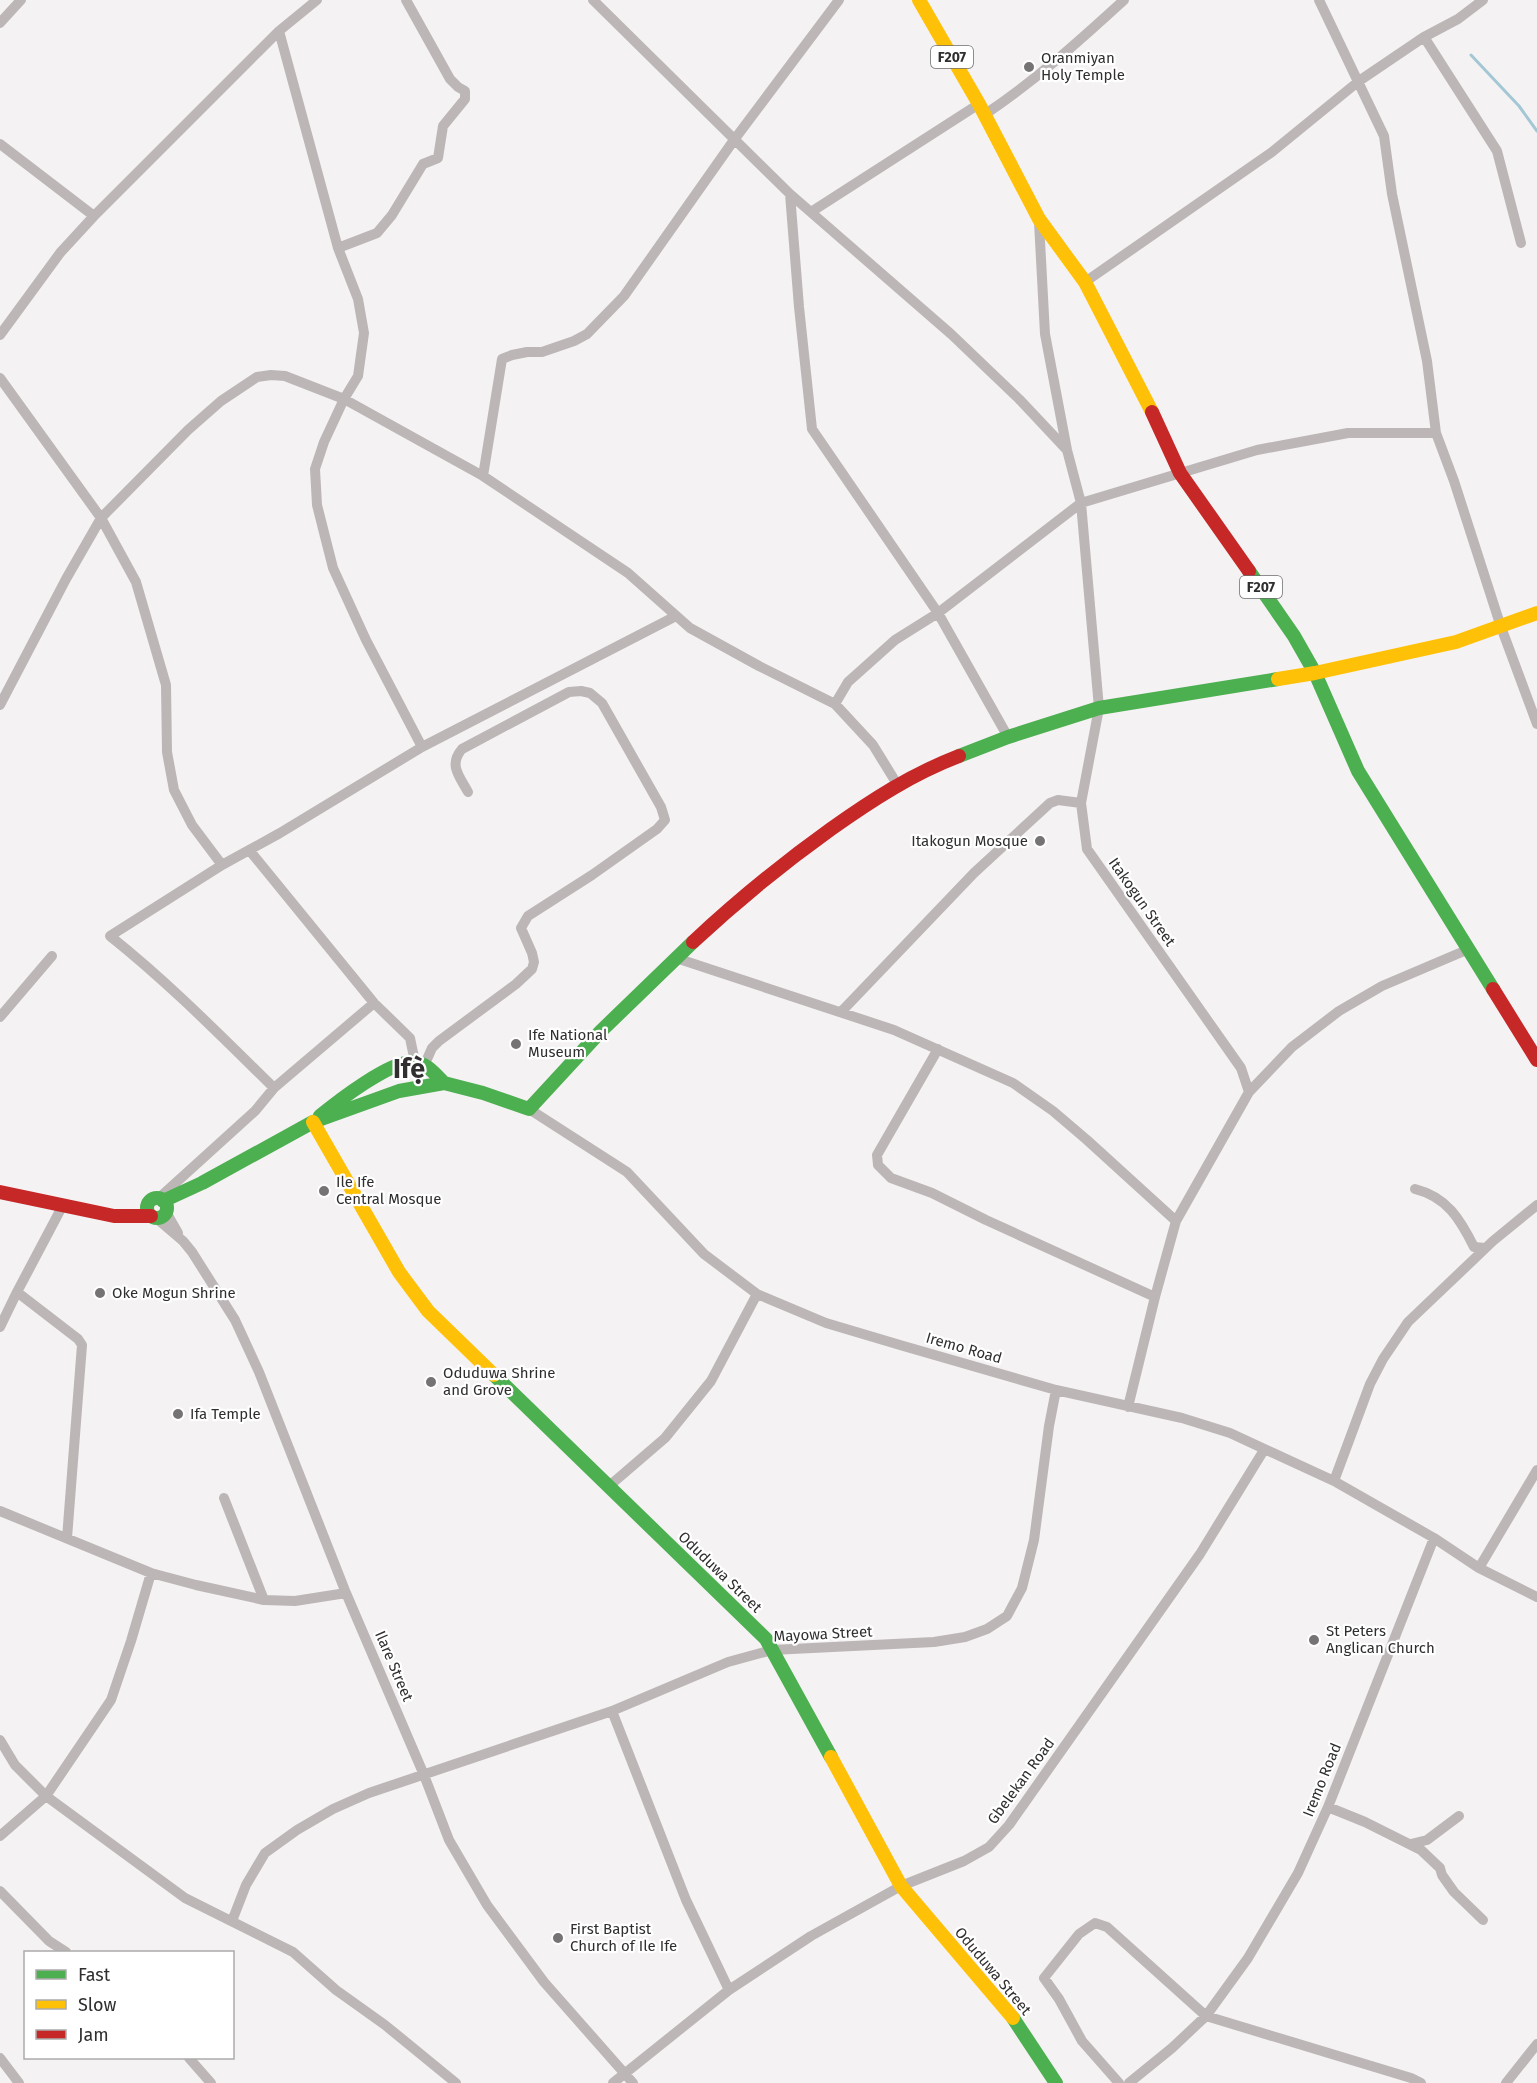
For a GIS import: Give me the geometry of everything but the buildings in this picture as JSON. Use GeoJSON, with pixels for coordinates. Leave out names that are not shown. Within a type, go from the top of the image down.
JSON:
{"type":"FeatureCollection","features":[{"type":"Feature","properties":{"kind":"street"},"geometry":{"type":"LineString","coordinates":[[0,23],[21,0]]}},
{"type":"Feature","properties":{"kind":"street"},"geometry":{"type":"LineString","coordinates":[[0,335],[60,253],[94,216],[279,31],[317,0]]}},
{"type":"Feature","properties":{"kind":"street"},"geometry":{"type":"LineString","coordinates":[[338,248],[377,233],[392,215],[423,165],[438,158],[443,126],[465,99],[465,91],[450,79],[406,0]]}},
{"type":"Feature","properties":{"kind":"street"},"geometry":{"type":"LineString","coordinates":[[593,0],[790,194],[951,334],[1019,399],[1067,450]]}},
{"type":"Feature","properties":{"kind":"street"},"geometry":{"type":"LineString","coordinates":[[483,476],[502,359],[519,353],[542,352],[574,341],[587,334],[624,296],[734,140],[839,0]]}},
{"type":"Feature","properties":{"kind":"street","name":"F207"},"geometry":{"type":"LineString","coordinates":[[919,0],[981,109],[1039,219],[1085,282],[1180,472],[1294,636],[1315,674],[1358,771],[1537,1060]]}},
{"type":"Feature","properties":{"kind":"street"},"geometry":{"type":"LineString","coordinates":[[811,212],[981,109],[1021,90],[1063,57],[1124,0]]}},
{"type":"Feature","properties":{"kind":"street"},"geometry":{"type":"LineString","coordinates":[[1319,0],[1384,136],[1392,194],[1427,361],[1436,433],[1454,481],[1501,627],[1537,724]]}},
{"type":"Feature","properties":{"kind":"street"},"geometry":{"type":"LineString","coordinates":[[1085,282],[1272,152],[1359,81],[1424,37],[1458,19],[1484,0]]}},
{"type":"Feature","properties":{"kind":"street"},"geometry":{"type":"LineString","coordinates":[[279,31],[338,248],[358,299],[364,333],[358,376],[344,399],[324,442],[315,469],[317,505],[333,568],[366,640],[422,747]]}},
{"type":"Feature","properties":{"kind":"street"},"geometry":{"type":"LineString","coordinates":[[1424,37],[1497,151],[1521,243]]}},
{"type":"Feature","properties":{"kind":"street"},"geometry":{"type":"LineString","coordinates":[[0,144],[94,216]]}},
{"type":"Feature","properties":{"kind":"street"},"geometry":{"type":"LineString","coordinates":[[790,194],[812,429],[938,613],[1008,737]]}},
{"type":"Feature","properties":{"kind":"street","name":"Itakogun Street"},"geometry":{"type":"LineString","coordinates":[[1039,219],[1045,334],[1067,450],[1081,503],[1099,708],[1081,803],[1087,849],[1241,1068],[1249,1092]]}},
{"type":"Feature","properties":{"kind":"street"},"geometry":{"type":"LineString","coordinates":[[0,705],[66,579],[101,518],[188,430],[221,401],[257,377],[285,376],[344,399],[483,476],[628,573],[690,628],[835,704],[873,745],[897,784]]}},
{"type":"Feature","properties":{"kind":"street"},"geometry":{"type":"LineString","coordinates":[[0,378],[101,518],[136,582],[166,685],[166,752],[174,790],[192,825],[222,865]]}},
{"type":"Feature","properties":{"kind":"street"},"geometry":{"type":"LineString","coordinates":[[835,704],[848,682],[895,640],[938,613],[1081,503],[1257,450],[1348,433],[1436,433]]}},
{"type":"Feature","properties":{"kind":"street"},"geometry":{"type":"LineString","coordinates":[[0,1192],[114,1216],[159,1209],[313,1122],[399,1091],[444,1083],[483,1092],[529,1109],[602,1031],[733,904],[786,861],[897,784],[929,767],[1008,737],[1099,708],[1315,674],[1456,642],[1537,614]]}},
{"type":"Feature","properties":{"kind":"street"},"geometry":{"type":"LineString","coordinates":[[274,1088],[185,1001],[110,936],[222,865],[250,851],[422,747],[676,616]]}},
{"type":"Feature","properties":{"kind":"street"},"geometry":{"type":"LineString","coordinates":[[419,1064],[439,1041],[516,984],[532,969],[534,962],[532,954],[520,928],[528,916],[610,862],[657,829],[665,820],[661,807],[602,703],[597,697],[581,691],[569,692],[546,703],[462,749],[456,758],[455,768],[468,792]]}},
{"type":"Feature","properties":{"kind":"street"},"geometry":{"type":"LineString","coordinates":[[841,1012],[974,873],[1050,803],[1058,800],[1081,803]]}},
{"type":"Feature","properties":{"kind":"street"},"geometry":{"type":"LineString","coordinates":[[250,851],[374,1003],[410,1038],[419,1064]]}},
{"type":"Feature","properties":{"kind":"street"},"geometry":{"type":"LineString","coordinates":[[1128,1407],[1176,1221],[1249,1092],[1292,1047],[1339,1011],[1382,986],[1469,949]]}},
{"type":"Feature","properties":{"kind":"street"},"geometry":{"type":"LineString","coordinates":[[0,1017],[52,956]]}},
{"type":"Feature","properties":{"kind":"street"},"geometry":{"type":"LineString","coordinates":[[676,957],[894,1030],[1013,1083],[1087,1140],[1176,1221]]}},
{"type":"Feature","properties":{"kind":"street"},"geometry":{"type":"LineString","coordinates":[[159,1209],[255,1111],[274,1088],[374,1003]]}},
{"type":"Feature","properties":{"kind":"street"},"geometry":{"type":"LineString","coordinates":[[938,1049],[877,1155],[878,1165],[883,1172],[891,1179],[932,1193],[1155,1297]]}},
{"type":"Feature","properties":{"kind":"street"},"geometry":{"type":"LineString","coordinates":[[313,1122],[333,1105],[388,1070],[405,1063],[419,1064],[444,1083]]}},
{"type":"Feature","properties":{"kind":"street"},"geometry":{"type":"LineString","coordinates":[[388,1070],[399,1091]]}},
{"type":"Feature","properties":{"kind":"street","name":"Iremo Road"},"geometry":{"type":"LineString","coordinates":[[529,1109],[627,1172],[704,1254],[757,1294],[826,1323],[1056,1390],[1182,1419],[1230,1433],[1334,1481],[1434,1538],[1479,1568],[1537,1597]]}},
{"type":"Feature","properties":{"kind":"street","name":"Oduduwa Street"},"geometry":{"type":"LineString","coordinates":[[313,1122],[399,1272],[428,1311],[766,1639],[901,1886],[1013,2018],[1056,2083]]}},
{"type":"Feature","properties":{"kind":"street"},"geometry":{"type":"LineString","coordinates":[[1415,1189],[1431,1193],[1440,1199],[1465,1229],[1474,1247],[1485,1248]]}},
{"type":"Feature","properties":{"kind":"street"},"geometry":{"type":"LineString","coordinates":[[0,1327],[63,1205]]}},
{"type":"Feature","properties":{"kind":"street"},"geometry":{"type":"LineString","coordinates":[[1334,1481],[1370,1384],[1396,1338],[1431,1298],[1485,1248],[1537,1205]]}},
{"type":"Feature","properties":{"kind":"street","name":"Ilare Street"},"geometry":{"type":"LineString","coordinates":[[159,1209],[192,1252],[235,1320],[259,1372],[346,1593],[424,1775],[449,1840],[487,1905],[544,1982],[633,2083]]}},
{"type":"Feature","properties":{"kind":"street"},"geometry":{"type":"LineString","coordinates":[[17,1292],[78,1339],[82,1345],[68,1538]]}},
{"type":"Feature","properties":{"kind":"street"},"geometry":{"type":"LineString","coordinates":[[608,1487],[665,1438],[711,1381],[757,1294]]}},
{"type":"Feature","properties":{"kind":"street","name":"Mayowa Street"},"geometry":{"type":"LineString","coordinates":[[232,1921],[246,1885],[265,1854],[297,1830],[333,1809],[369,1793],[612,1711],[728,1662],[772,1650],[934,1642],[965,1637],[987,1629],[1007,1616],[1022,1588],[1034,1540],[1056,1390]]}},
{"type":"Feature","properties":{"kind":"street","name":"Gbelekan Road"},"geometry":{"type":"LineString","coordinates":[[613,2083],[729,1990],[811,1936],[901,1886],[964,1861],[989,1847],[1009,1825],[1200,1554],[1264,1450]]}},
{"type":"Feature","properties":{"kind":"street"},"geometry":{"type":"LineString","coordinates":[[1479,1568],[1537,1470]]}},
{"type":"Feature","properties":{"kind":"street"},"geometry":{"type":"LineString","coordinates":[[224,1498],[264,1600]]}},
{"type":"Feature","properties":{"kind":"street"},"geometry":{"type":"LineString","coordinates":[[0,1511],[151,1573],[196,1585],[264,1600],[295,1601],[346,1593]]}},
{"type":"Feature","properties":{"kind":"street","name":"Iremo Road"},"geometry":{"type":"LineString","coordinates":[[1129,2083],[1172,2048],[1206,2016],[1248,1958],[1298,1873],[1328,1808],[1434,1538]]}},
{"type":"Feature","properties":{"kind":"street"},"geometry":{"type":"LineString","coordinates":[[0,1836],[46,1796],[111,1700],[151,1573]]}},
{"type":"Feature","properties":{"kind":"street"},"geometry":{"type":"LineString","coordinates":[[612,1711],[686,1900],[729,1990]]}},
{"type":"Feature","properties":{"kind":"street"},"geometry":{"type":"LineString","coordinates":[[0,1740],[15,1765],[46,1796],[185,1898],[293,1952],[336,1990],[385,2025],[456,2083]]}},
{"type":"Feature","properties":{"kind":"street"},"geometry":{"type":"LineString","coordinates":[[1328,1808],[1365,1822],[1421,1850],[1440,1868],[1449,1886],[1483,1920]]}},
{"type":"Feature","properties":{"kind":"street"},"geometry":{"type":"LineString","coordinates":[[1411,1844],[1427,1840],[1460,1816]]}},
{"type":"Feature","properties":{"kind":"street"},"geometry":{"type":"LineString","coordinates":[[0,1891],[49,1941],[63,1951]]}},
{"type":"Feature","properties":{"kind":"street"},"geometry":{"type":"LineString","coordinates":[[1119,2083],[1082,2041],[1044,1977],[1078,1934],[1095,1923],[1107,1927],[1206,2016],[1411,2078],[1420,2083]]}},
{"type":"Feature","properties":{"kind":"street"},"geometry":{"type":"LineString","coordinates":[[1506,2083],[1537,2044]]}},
{"type":"Feature","properties":{"kind":"street"},"geometry":{"type":"LineString","coordinates":[[0,2058],[19,2083]]}},
{"type":"Feature","properties":{"kind":"street"},"geometry":{"type":"LineString","coordinates":[[190,2059],[211,2083]]}},
{"type":"Feature","properties":{"kind":"waterway"},"geometry":{"type":"LineString","coordinates":[[1471,55],[1519,106],[1537,131]]}},
{"type":"Feature","properties":{"kind":"traffic: fast"},"geometry":{"type":"LineString","coordinates":[[1249,571],[1294,636],[1315,673],[1358,771],[1493,989]]}},
{"type":"Feature","properties":{"kind":"traffic: fast"},"geometry":{"type":"LineString","coordinates":[[959,756],[1008,737],[1099,708],[1278,679]]}},
{"type":"Feature","properties":{"kind":"traffic: fast"},"geometry":{"type":"LineString","coordinates":[[163,1201],[202,1183],[313,1122],[399,1091],[444,1083],[483,1093],[529,1109],[601,1031],[693,942]]}},
{"type":"Feature","properties":{"kind":"traffic: fast"},"geometry":{"type":"LineString","coordinates":[[320,1116],[365,1083],[403,1063],[422,1064],[444,1083]]}},
{"type":"Feature","properties":{"kind":"traffic: fast"},"geometry":{"type":"LineString","coordinates":[[157,1198],[164,1201],[167,1208],[164,1215],[157,1218],[150,1215],[147,1208],[150,1201],[157,1198]]}},
{"type":"Feature","properties":{"kind":"traffic: fast"},"geometry":{"type":"LineString","coordinates":[[494,1375],[766,1639],[831,1757]]}},
{"type":"Feature","properties":{"kind":"traffic: fast"},"geometry":{"type":"LineString","coordinates":[[1013,2018],[1056,2083]]}},
{"type":"Feature","properties":{"kind":"traffic: slow"},"geometry":{"type":"LineString","coordinates":[[919,0],[979,104],[1039,219],[1085,282],[1152,412]]}},
{"type":"Feature","properties":{"kind":"traffic: slow"},"geometry":{"type":"LineString","coordinates":[[1278,679],[1456,642],[1537,613]]}},
{"type":"Feature","properties":{"kind":"traffic: slow"},"geometry":{"type":"LineString","coordinates":[[313,1122],[399,1272],[428,1311],[494,1375]]}},
{"type":"Feature","properties":{"kind":"traffic: slow"},"geometry":{"type":"LineString","coordinates":[[831,1757],[901,1886],[1013,2018]]}},
{"type":"Feature","properties":{"kind":"traffic: jam"},"geometry":{"type":"LineString","coordinates":[[1152,412],[1180,473],[1249,571]]}},
{"type":"Feature","properties":{"kind":"traffic: jam"},"geometry":{"type":"LineString","coordinates":[[693,942],[760,883],[831,829],[893,788],[959,756]]}},
{"type":"Feature","properties":{"kind":"traffic: jam"},"geometry":{"type":"LineString","coordinates":[[1493,989],[1537,1060]]}},
{"type":"Feature","properties":{"kind":"traffic: jam"},"geometry":{"type":"LineString","coordinates":[[0,1192],[114,1216],[151,1216]]}},
{"type":"Feature","properties":{"kind":"place","name":"Oranmiyan Holy Temple"},"geometry":{"type":"Point","coordinates":[1029,67]}},
{"type":"Feature","properties":{"kind":"place","name":"Itakogun Mosque"},"geometry":{"type":"Point","coordinates":[1040,841]}},
{"type":"Feature","properties":{"kind":"place","name":"Ife National Museum"},"geometry":{"type":"Point","coordinates":[516,1044]}},
{"type":"Feature","properties":{"kind":"place","name":"Ile Ife Central Mosque"},"geometry":{"type":"Point","coordinates":[324,1191]}},
{"type":"Feature","properties":{"kind":"place","name":"Oke Mogun Shrine"},"geometry":{"type":"Point","coordinates":[100,1293]}},
{"type":"Feature","properties":{"kind":"place","name":"Oduduwa Shrine and Grove"},"geometry":{"type":"Point","coordinates":[431,1382]}},
{"type":"Feature","properties":{"kind":"place","name":"Ifa Temple"},"geometry":{"type":"Point","coordinates":[178,1414]}},
{"type":"Feature","properties":{"kind":"place","name":"St Peters Anglican Church"},"geometry":{"type":"Point","coordinates":[1314,1640]}},
{"type":"Feature","properties":{"kind":"place","name":"First Baptist Church of Ile Ife"},"geometry":{"type":"Point","coordinates":[558,1938]}},
{"type":"Feature","properties":{"kind":"district","name":"Ifẹ̀"},"geometry":{"type":"Point","coordinates":[409,1069]}}]}
